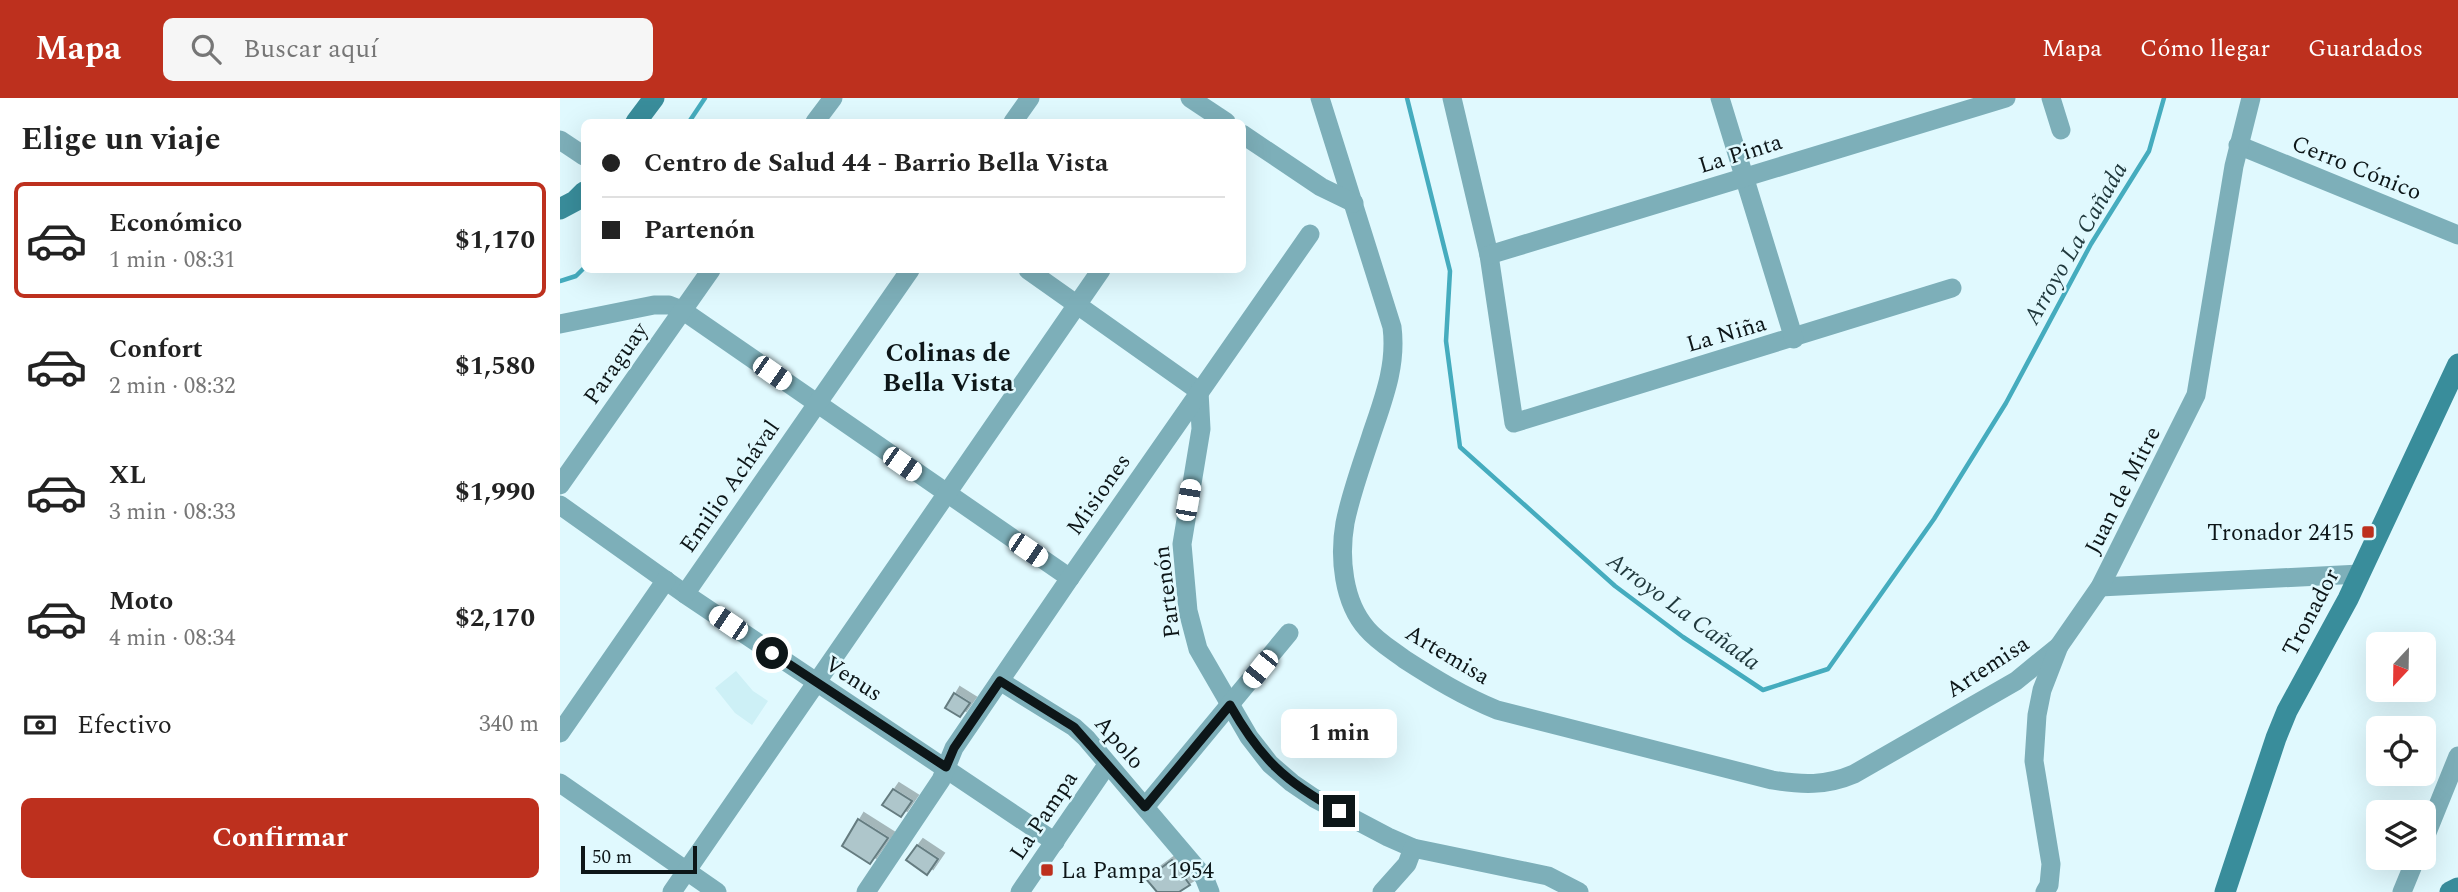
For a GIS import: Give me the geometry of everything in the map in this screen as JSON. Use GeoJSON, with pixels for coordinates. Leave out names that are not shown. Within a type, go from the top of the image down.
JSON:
{"type":"FeatureCollection","features":[{"type":"Feature","properties":{"kind":"main road"},"geometry":{"type":"LineString","coordinates":[[638,119],[654,98]]}},
{"type":"Feature","properties":{"kind":"main road"},"geometry":{"type":"LineString","coordinates":[[560,209],[581,195]]}},
{"type":"Feature","properties":{"kind":"main road","name":"Tronador"},"geometry":{"type":"LineString","coordinates":[[2225,892],[2284,720],[2360,573],[2458,364]]}},
{"type":"Feature","properties":{"kind":"main road"},"geometry":{"type":"LineString","coordinates":[[2450,892],[2458,888]]}},
{"type":"Feature","properties":{"kind":"street"},"geometry":{"type":"LineString","coordinates":[[818,119],[833,98]]}},
{"type":"Feature","properties":{"kind":"street"},"geometry":{"type":"LineString","coordinates":[[1015,119],[1030,98]]}},
{"type":"Feature","properties":{"kind":"street"},"geometry":{"type":"LineString","coordinates":[[1190,98],[1204,116]]}},
{"type":"Feature","properties":{"kind":"street","name":"Artemisa"},"geometry":{"type":"LineString","coordinates":[[1320,98],[1385,299],[1394,344],[1390,379],[1345,525],[1343,564],[1346,584],[1356,612],[1367,629],[1388,647],[1437,681],[1465,697],[1497,710],[1772,780],[1821,785],[1854,774],[2016,681],[2059,646]]}},
{"type":"Feature","properties":{"kind":"street"},"geometry":{"type":"LineString","coordinates":[[1452,98],[1489,255]]}},
{"type":"Feature","properties":{"kind":"street"},"geometry":{"type":"LineString","coordinates":[[1720,98],[1794,339]]}},
{"type":"Feature","properties":{"kind":"street","name":"La Pinta"},"geometry":{"type":"LineString","coordinates":[[1489,255],[2006,98]]}},
{"type":"Feature","properties":{"kind":"street"},"geometry":{"type":"LineString","coordinates":[[2051,98],[2061,130]]}},
{"type":"Feature","properties":{"kind":"street","name":"Juan de Mitre"},"geometry":{"type":"LineString","coordinates":[[2045,892],[2049,886],[2051,864],[2037,782],[2035,740],[2042,690],[2059,646],[2100,587],[2196,395],[2238,145],[2251,98]]}},
{"type":"Feature","properties":{"kind":"street"},"geometry":{"type":"LineString","coordinates":[[1246,137],[1321,187],[1354,204]]}},
{"type":"Feature","properties":{"kind":"street"},"geometry":{"type":"LineString","coordinates":[[560,140],[581,154]]}},
{"type":"Feature","properties":{"kind":"street","name":"Cerro Cónico"},"geometry":{"type":"LineString","coordinates":[[2238,145],[2458,235]]}},
{"type":"Feature","properties":{"kind":"street","name":"Misiones"},"geometry":{"type":"LineString","coordinates":[[866,892],[935,790],[954,748],[1310,234]]}},
{"type":"Feature","properties":{"kind":"street","name":"La Niña"},"geometry":{"type":"LineString","coordinates":[[1489,255],[1514,423],[1794,339],[1952,288]]}},
{"type":"Feature","properties":{"kind":"street","name":"Paraguay"},"geometry":{"type":"LineString","coordinates":[[560,485],[709,273]]}},
{"type":"Feature","properties":{"kind":"street","name":"Emilio Achával"},"geometry":{"type":"LineString","coordinates":[[685,593],[908,273]]}},
{"type":"Feature","properties":{"kind":"street"},"geometry":{"type":"LineString","coordinates":[[1033,273],[1199,391]]}},
{"type":"Feature","properties":{"kind":"street"},"geometry":{"type":"LineString","coordinates":[[672,892],[1099,273]]}},
{"type":"Feature","properties":{"kind":"street"},"geometry":{"type":"LineString","coordinates":[[560,324],[654,305],[669,305],[682,310],[1070,578]]}},
{"type":"Feature","properties":{"kind":"street","name":"Partenón"},"geometry":{"type":"LineString","coordinates":[[1199,391],[1200,429],[1182,544],[1188,611],[1198,649],[1249,737],[1270,764],[1314,798],[1413,848],[1548,876],[1579,892]]}},
{"type":"Feature","properties":{"kind":"street","name":"Venus"},"geometry":{"type":"LineString","coordinates":[[560,505],[685,593],[1055,842]]}},
{"type":"Feature","properties":{"kind":"street"},"geometry":{"type":"LineString","coordinates":[[2100,587],[2360,573]]}},
{"type":"Feature","properties":{"kind":"street"},"geometry":{"type":"LineString","coordinates":[[560,733],[666,580]]}},
{"type":"Feature","properties":{"kind":"street"},"geometry":{"type":"LineString","coordinates":[[1145,807],[1289,633]]}},
{"type":"Feature","properties":{"kind":"street","name":"Apolo"},"geometry":{"type":"LineString","coordinates":[[1000,681],[1074,727],[1204,877],[1210,891]]}},
{"type":"Feature","properties":{"kind":"street"},"geometry":{"type":"LineString","coordinates":[[2436,810],[2458,756]]}},
{"type":"Feature","properties":{"kind":"street","name":"La Pampa"},"geometry":{"type":"LineString","coordinates":[[1020,892],[1107,765]]}},
{"type":"Feature","properties":{"kind":"street"},"geometry":{"type":"LineString","coordinates":[[560,783],[717,892]]}},
{"type":"Feature","properties":{"kind":"street"},"geometry":{"type":"LineString","coordinates":[[1382,892],[1407,864],[1413,848]]}},
{"type":"Feature","properties":{"kind":"street"},"geometry":{"type":"LineString","coordinates":[[2402,892],[2411,870]]}},
{"type":"Feature","properties":{"kind":"shaded area"},"geometry":{"type":"Polygon","coordinates":[[[736,671],[753,691],[768,701],[752,725],[735,713],[715,688],[736,671]]]}},
{"type":"Feature","properties":{"kind":"building"},"geometry":{"type":"Polygon","coordinates":[[[954,693],[970,703],[960,717],[945,708],[954,693]]]}},
{"type":"Feature","properties":{"kind":"building"},"geometry":{"type":"Polygon","coordinates":[[[893,789],[912,801],[901,817],[882,805],[893,789]]]}},
{"type":"Feature","properties":{"kind":"building"},"geometry":{"type":"Polygon","coordinates":[[[858,819],[888,838],[870,864],[842,846],[858,819]]]}},
{"type":"Feature","properties":{"kind":"building"},"geometry":{"type":"Polygon","coordinates":[[[917,845],[938,859],[927,875],[906,860],[917,845]]]}},
{"type":"Feature","properties":{"kind":"building"},"geometry":{"type":"Polygon","coordinates":[[[1172,860],[1190,885],[1179,892],[1157,892],[1146,879],[1172,860]]]}},
{"type":"Feature","properties":{"kind":"waterway","name":"Arroyo La Cañada"},"geometry":{"type":"LineString","coordinates":[[691,119],[705,98]]}},
{"type":"Feature","properties":{"kind":"waterway","name":"Arroyo La Cañada"},"geometry":{"type":"LineString","coordinates":[[1407,98],[1450,271],[1446,341],[1460,447],[1615,586],[1683,637],[1763,690],[1828,669],[1934,519],[2006,403],[2091,244],[2149,151],[2164,98]]}},
{"type":"Feature","properties":{"kind":"waterway","name":"Arroyo La Cañada"},"geometry":{"type":"LineString","coordinates":[[560,281],[576,276],[581,271]]}},
{"type":"Feature","properties":{"kind":"place","name":"Tronador 2415"},"geometry":{"type":"Point","coordinates":[2368,532]}},
{"type":"Feature","properties":{"kind":"place","name":"La Pampa 1954"},"geometry":{"type":"Point","coordinates":[1047,870]}},
{"type":"Feature","properties":{"kind":"district","name":"Colinas de Bella Vista"},"geometry":{"type":"Point","coordinates":[948,367]}},
{"type":"Feature","properties":{"kind":"route"},"geometry":{"type":"LineString","coordinates":[[772,653],[946,767],[954,748],[1000,681],[1074,727],[1145,807],[1230,705],[1249,737],[1270,764],[1314,798],[1339,811]]}}]}
